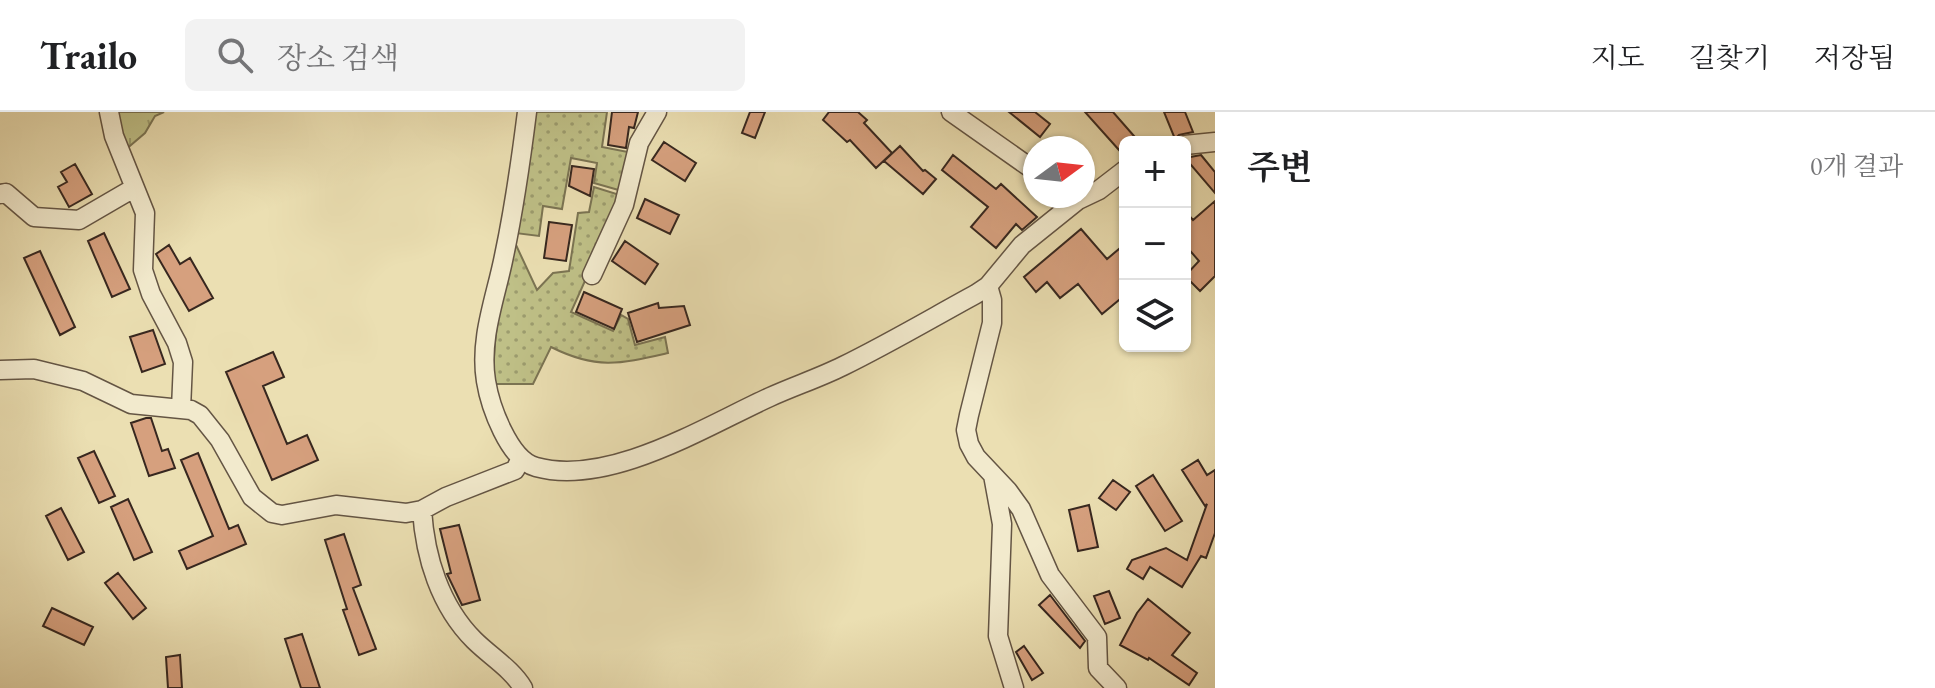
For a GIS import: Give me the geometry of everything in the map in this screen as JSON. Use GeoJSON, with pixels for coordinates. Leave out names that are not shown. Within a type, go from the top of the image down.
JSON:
{"type":"FeatureCollection","features":[{"type":"Feature","properties":{"kind":"street"},"geometry":{"type":"LineString","coordinates":[[109,112],[114,136],[145,213],[143,270],[183,362],[181,409]]}},
{"type":"Feature","properties":{"kind":"street"},"geometry":{"type":"LineString","coordinates":[[527,112],[504,257],[487,325],[486,379],[496,415],[520,460],[534,467],[601,467],[657,450],[771,396],[844,366],[988,286],[1022,245],[1064,208]]}},
{"type":"Feature","properties":{"kind":"street"},"geometry":{"type":"LineString","coordinates":[[592,275],[624,205],[639,143],[657,112]]}},
{"type":"Feature","properties":{"kind":"street"},"geometry":{"type":"LineString","coordinates":[[951,112],[1023,163]]}},
{"type":"Feature","properties":{"kind":"street"},"geometry":{"type":"LineString","coordinates":[[1191,144],[1213,139]]}},
{"type":"Feature","properties":{"kind":"street"},"geometry":{"type":"LineString","coordinates":[[1095,191],[1119,175]]}},
{"type":"Feature","properties":{"kind":"street"},"geometry":{"type":"LineString","coordinates":[[0,194],[6,193],[34,217],[79,220],[134,188]]}},
{"type":"Feature","properties":{"kind":"street"},"geometry":{"type":"LineString","coordinates":[[988,286],[992,300],[992,323],[966,430],[969,444],[976,457],[1021,509],[1050,575],[1097,637],[1098,668],[1117,688]]}},
{"type":"Feature","properties":{"kind":"street"},"geometry":{"type":"LineString","coordinates":[[0,370],[34,369],[83,381],[131,404],[191,410],[200,415],[220,440],[252,497],[272,513],[282,515],[336,505],[406,513],[422,510],[446,497],[515,470],[520,460]]}},
{"type":"Feature","properties":{"kind":"street"},"geometry":{"type":"LineString","coordinates":[[993,475],[1002,524],[998,636],[1014,688]]}},
{"type":"Feature","properties":{"kind":"street"},"geometry":{"type":"LineString","coordinates":[[422,510],[423,531],[442,594],[457,620],[523,688]]}},
{"type":"Feature","properties":{"kind":"green space"},"geometry":{"type":"Polygon","coordinates":[[[112,112],[164,112],[155,116],[145,133],[124,151],[112,112]]]}},
{"type":"Feature","properties":{"kind":"green space"},"geometry":{"type":"Polygon","coordinates":[[[534,112],[607,112],[602,147],[633,153],[622,191],[594,183],[597,163],[571,158],[562,209],[543,206],[539,236],[515,233],[534,112]]]}},
{"type":"Feature","properties":{"kind":"green space"},"geometry":{"type":"Polygon","coordinates":[[[594,187],[623,196],[571,312],[613,331],[621,315],[628,319],[635,345],[665,337],[668,353],[609,363],[582,359],[551,347],[533,384],[494,384],[496,330],[516,245],[537,290],[553,273],[569,271],[578,213],[589,212],[594,187]]]}},
{"type":"Feature","properties":{"kind":"building"},"geometry":{"type":"Polygon","coordinates":[[[612,112],[638,112],[634,128],[629,127],[626,148],[608,145],[612,112]]]}},
{"type":"Feature","properties":{"kind":"building"},"geometry":{"type":"Polygon","coordinates":[[[750,112],[765,112],[755,138],[742,133],[750,112]]]}},
{"type":"Feature","properties":{"kind":"building"},"geometry":{"type":"Polygon","coordinates":[[[829,112],[858,112],[867,120],[864,123],[892,153],[876,168],[850,140],[847,142],[823,120],[829,112]]]}},
{"type":"Feature","properties":{"kind":"building"},"geometry":{"type":"Polygon","coordinates":[[[1009,112],[1035,112],[1050,124],[1039,136],[1009,112]]]}},
{"type":"Feature","properties":{"kind":"building"},"geometry":{"type":"Polygon","coordinates":[[[1085,112],[1113,112],[1134,136],[1119,136],[1119,150],[1085,112]]]}},
{"type":"Feature","properties":{"kind":"building"},"geometry":{"type":"Polygon","coordinates":[[[1164,112],[1185,112],[1193,132],[1174,136],[1164,112]]]}},
{"type":"Feature","properties":{"kind":"building"},"geometry":{"type":"Polygon","coordinates":[[[664,142],[696,163],[685,181],[652,160],[664,142]]]}},
{"type":"Feature","properties":{"kind":"building"},"geometry":{"type":"Polygon","coordinates":[[[900,146],[923,171],[936,179],[923,194],[884,161],[900,146]]]}},
{"type":"Feature","properties":{"kind":"building"},"geometry":{"type":"Polygon","coordinates":[[[953,155],[996,189],[1001,184],[1023,204],[1023,208],[1037,217],[1022,230],[1016,224],[996,248],[971,227],[988,207],[942,170],[953,155]]]}},
{"type":"Feature","properties":{"kind":"building"},"geometry":{"type":"Polygon","coordinates":[[[1201,155],[1215,172],[1215,193],[1191,165],[1191,157],[1201,155]]]}},
{"type":"Feature","properties":{"kind":"building"},"geometry":{"type":"Polygon","coordinates":[[[75,164],[92,194],[69,207],[58,187],[67,182],[61,172],[75,164]]]}},
{"type":"Feature","properties":{"kind":"building"},"geometry":{"type":"Polygon","coordinates":[[[572,166],[594,169],[590,196],[569,186],[572,166]]]}},
{"type":"Feature","properties":{"kind":"building"},"geometry":{"type":"Polygon","coordinates":[[[645,199],[679,215],[670,234],[637,218],[645,199]]]}},
{"type":"Feature","properties":{"kind":"building"},"geometry":{"type":"Polygon","coordinates":[[[1215,201],[1215,276],[1200,291],[1191,282],[1191,270],[1199,261],[1191,252],[1191,218],[1193,220],[1215,201]]]}},
{"type":"Feature","properties":{"kind":"building"},"geometry":{"type":"Polygon","coordinates":[[[549,222],[572,225],[566,261],[544,258],[549,222]]]}},
{"type":"Feature","properties":{"kind":"building"},"geometry":{"type":"Polygon","coordinates":[[[1081,229],[1107,259],[1119,249],[1119,300],[1102,314],[1078,284],[1060,298],[1047,282],[1036,292],[1024,277],[1081,229]]]}},
{"type":"Feature","properties":{"kind":"building"},"geometry":{"type":"Polygon","coordinates":[[[104,233],[130,289],[112,297],[88,241],[104,233]]]}},
{"type":"Feature","properties":{"kind":"building"},"geometry":{"type":"Polygon","coordinates":[[[625,241],[658,264],[645,284],[612,261],[625,241]]]}},
{"type":"Feature","properties":{"kind":"building"},"geometry":{"type":"Polygon","coordinates":[[[169,245],[180,264],[190,258],[213,298],[189,311],[156,254],[169,245]]]}},
{"type":"Feature","properties":{"kind":"building"},"geometry":{"type":"Polygon","coordinates":[[[40,251],[75,327],[60,335],[24,258],[40,251]]]}},
{"type":"Feature","properties":{"kind":"building"},"geometry":{"type":"Polygon","coordinates":[[[584,292],[622,309],[614,329],[576,312],[584,292]]]}},
{"type":"Feature","properties":{"kind":"building"},"geometry":{"type":"Polygon","coordinates":[[[658,303],[659,308],[684,306],[690,325],[637,342],[628,313],[658,303]]]}},
{"type":"Feature","properties":{"kind":"building"},"geometry":{"type":"Polygon","coordinates":[[[153,330],[165,364],[142,372],[130,337],[153,330]]]}},
{"type":"Feature","properties":{"kind":"building"},"geometry":{"type":"Polygon","coordinates":[[[273,352],[284,377],[263,386],[287,444],[307,435],[318,460],[272,480],[226,372],[273,352]]]}},
{"type":"Feature","properties":{"kind":"building"},"geometry":{"type":"Polygon","coordinates":[[[151,418],[162,451],[168,449],[175,468],[149,476],[131,423],[151,418]]]}},
{"type":"Feature","properties":{"kind":"building"},"geometry":{"type":"Polygon","coordinates":[[[94,451],[115,496],[99,503],[78,458],[94,451]]]}},
{"type":"Feature","properties":{"kind":"building"},"geometry":{"type":"Polygon","coordinates":[[[198,453],[229,529],[238,525],[246,544],[187,569],[179,551],[213,536],[181,460],[198,453]]]}},
{"type":"Feature","properties":{"kind":"building"},"geometry":{"type":"Polygon","coordinates":[[[1198,460],[1207,475],[1215,470],[1215,533],[1206,558],[1201,556],[1182,587],[1150,567],[1143,579],[1127,569],[1132,560],[1166,548],[1187,560],[1207,504],[1205,506],[1182,470],[1198,460]]]}},
{"type":"Feature","properties":{"kind":"building"},"geometry":{"type":"Polygon","coordinates":[[[1153,475],[1182,521],[1165,531],[1136,486],[1153,475]]]}},
{"type":"Feature","properties":{"kind":"building"},"geometry":{"type":"Polygon","coordinates":[[[1113,480],[1130,492],[1116,510],[1099,498],[1113,480]]]}},
{"type":"Feature","properties":{"kind":"building"},"geometry":{"type":"Polygon","coordinates":[[[128,499],[152,552],[134,560],[111,507],[128,499]]]}},
{"type":"Feature","properties":{"kind":"building"},"geometry":{"type":"Polygon","coordinates":[[[1089,505],[1098,547],[1078,551],[1069,510],[1089,505]]]}},
{"type":"Feature","properties":{"kind":"building"},"geometry":{"type":"Polygon","coordinates":[[[61,508],[84,552],[68,560],[46,516],[61,508]]]}},
{"type":"Feature","properties":{"kind":"building"},"geometry":{"type":"Polygon","coordinates":[[[459,525],[480,600],[462,605],[447,574],[451,573],[440,529],[459,525]]]}},
{"type":"Feature","properties":{"kind":"building"},"geometry":{"type":"Polygon","coordinates":[[[344,534],[361,585],[353,588],[376,649],[359,655],[343,610],[347,609],[325,540],[344,534]]]}},
{"type":"Feature","properties":{"kind":"building"},"geometry":{"type":"Polygon","coordinates":[[[118,573],[146,608],[133,619],[105,583],[118,573]]]}},
{"type":"Feature","properties":{"kind":"building"},"geometry":{"type":"Polygon","coordinates":[[[1109,591],[1120,618],[1105,624],[1094,596],[1109,591]]]}},
{"type":"Feature","properties":{"kind":"building"},"geometry":{"type":"Polygon","coordinates":[[[1050,595],[1085,641],[1080,648],[1039,605],[1050,595]]]}},
{"type":"Feature","properties":{"kind":"building"},"geometry":{"type":"Polygon","coordinates":[[[1148,599],[1190,633],[1172,655],[1197,673],[1189,685],[1149,658],[1120,645],[1148,599]]]}},
{"type":"Feature","properties":{"kind":"building"},"geometry":{"type":"Polygon","coordinates":[[[52,608],[93,627],[84,645],[43,626],[52,608]]]}},
{"type":"Feature","properties":{"kind":"building"},"geometry":{"type":"Polygon","coordinates":[[[302,634],[320,688],[301,688],[285,639],[302,634]]]}},
{"type":"Feature","properties":{"kind":"building"},"geometry":{"type":"Polygon","coordinates":[[[1024,646],[1043,673],[1032,680],[1016,652],[1024,646]]]}},
{"type":"Feature","properties":{"kind":"building"},"geometry":{"type":"Polygon","coordinates":[[[180,655],[182,688],[168,688],[166,657],[180,655]]]}}]}
